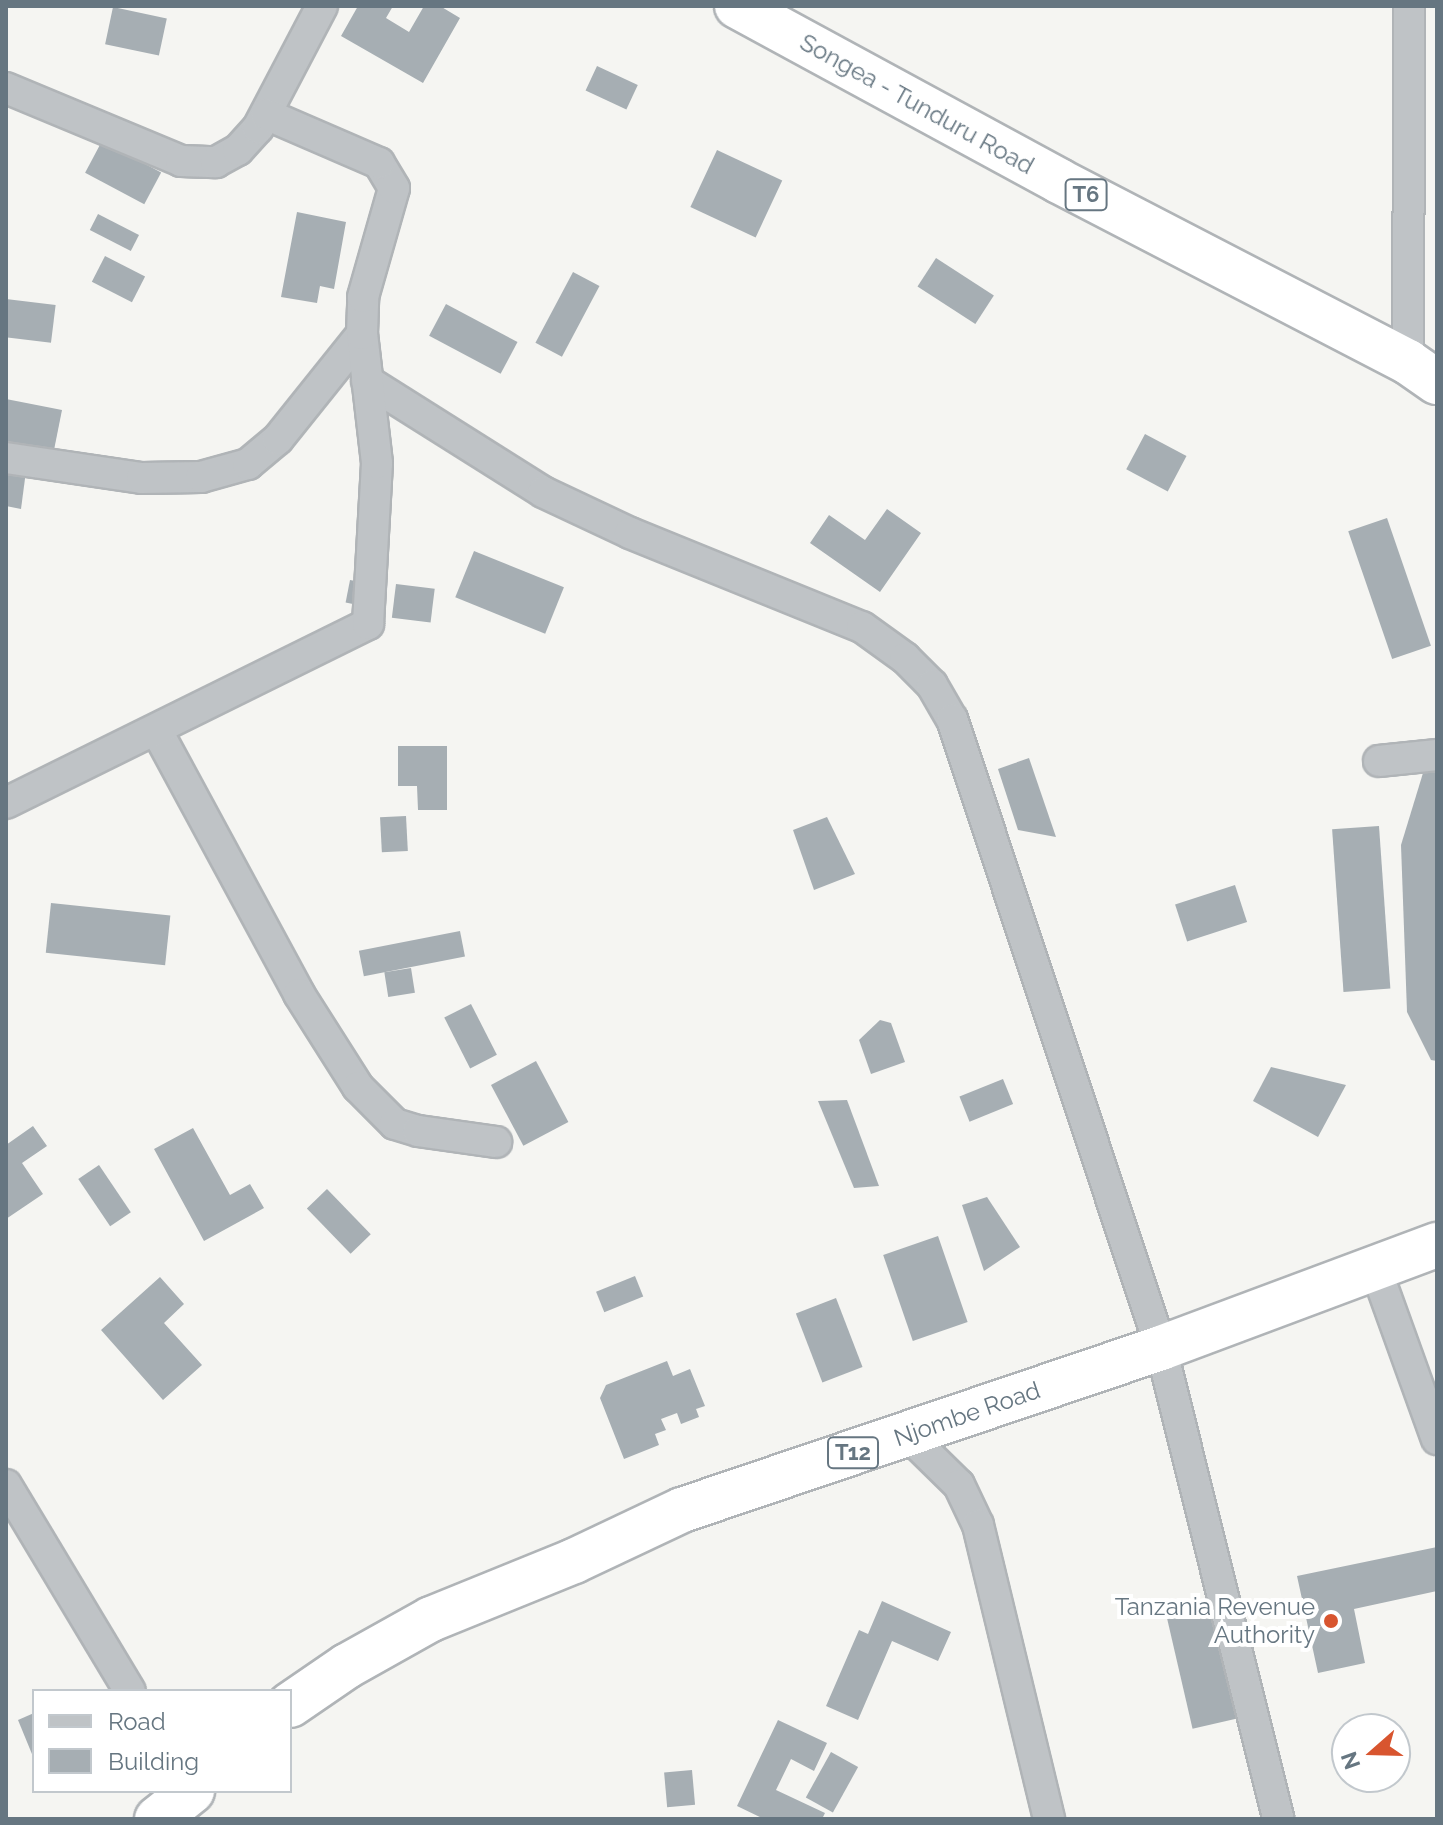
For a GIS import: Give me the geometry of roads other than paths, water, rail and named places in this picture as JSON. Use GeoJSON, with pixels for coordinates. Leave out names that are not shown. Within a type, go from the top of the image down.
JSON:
{"type":"FeatureCollection","features":[{"type":"Feature","properties":{"kind":"highway","name":"Songea - Tunduru Road"},"geometry":{"type":"LineString","coordinates":[[737,6],[1059,181],[1422,372]]}},
{"type":"Feature","properties":{"kind":"highway","name":"Njombe Road"},"geometry":{"type":"LineString","coordinates":[[292,1704],[347,1666],[431,1619],[574,1561],[682,1510],[1161,1348],[1437,1245]]}},
{"type":"Feature","properties":{"kind":"street"},"geometry":{"type":"LineString","coordinates":[[6,88],[181,161],[199,164],[216,162],[238,150],[266,114],[322,6]]}},
{"type":"Feature","properties":{"kind":"street"},"geometry":{"type":"LineString","coordinates":[[1409,6],[1422,372]]}},
{"type":"Feature","properties":{"kind":"street"},"geometry":{"type":"LineString","coordinates":[[6,803],[368,624],[377,463],[362,334],[369,273],[393,200],[394,188],[389,175],[379,163],[266,114]]}},
{"type":"Feature","properties":{"kind":"street"},"geometry":{"type":"LineString","coordinates":[[6,458],[142,478],[201,477],[248,464],[278,439],[362,334]]}},
{"type":"Feature","properties":{"kind":"street"},"geometry":{"type":"LineString","coordinates":[[367,381],[543,492],[630,533],[862,627],[905,658],[932,685],[952,719],[1161,1348],[1278,1819]]}},
{"type":"Feature","properties":{"kind":"street"},"geometry":{"type":"LineString","coordinates":[[157,731],[299,994],[358,1087],[395,1124],[418,1131],[496,1142]]}},
{"type":"Feature","properties":{"kind":"street"},"geometry":{"type":"LineString","coordinates":[[1379,761],[1437,755]]}},
{"type":"Feature","properties":{"kind":"street"},"geometry":{"type":"LineString","coordinates":[[1375,1267],[1437,1439]]}},
{"type":"Feature","properties":{"kind":"street"},"geometry":{"type":"LineString","coordinates":[[908,1435],[959,1485],[978,1525],[1049,1819]]}},
{"type":"Feature","properties":{"kind":"street"},"geometry":{"type":"LineString","coordinates":[[6,1485],[129,1689]]}},
{"type":"Feature","properties":{"kind":"place","name":"Tanzania Revenue Authority"},"geometry":{"type":"Point","coordinates":[1331,1621]}}]}
